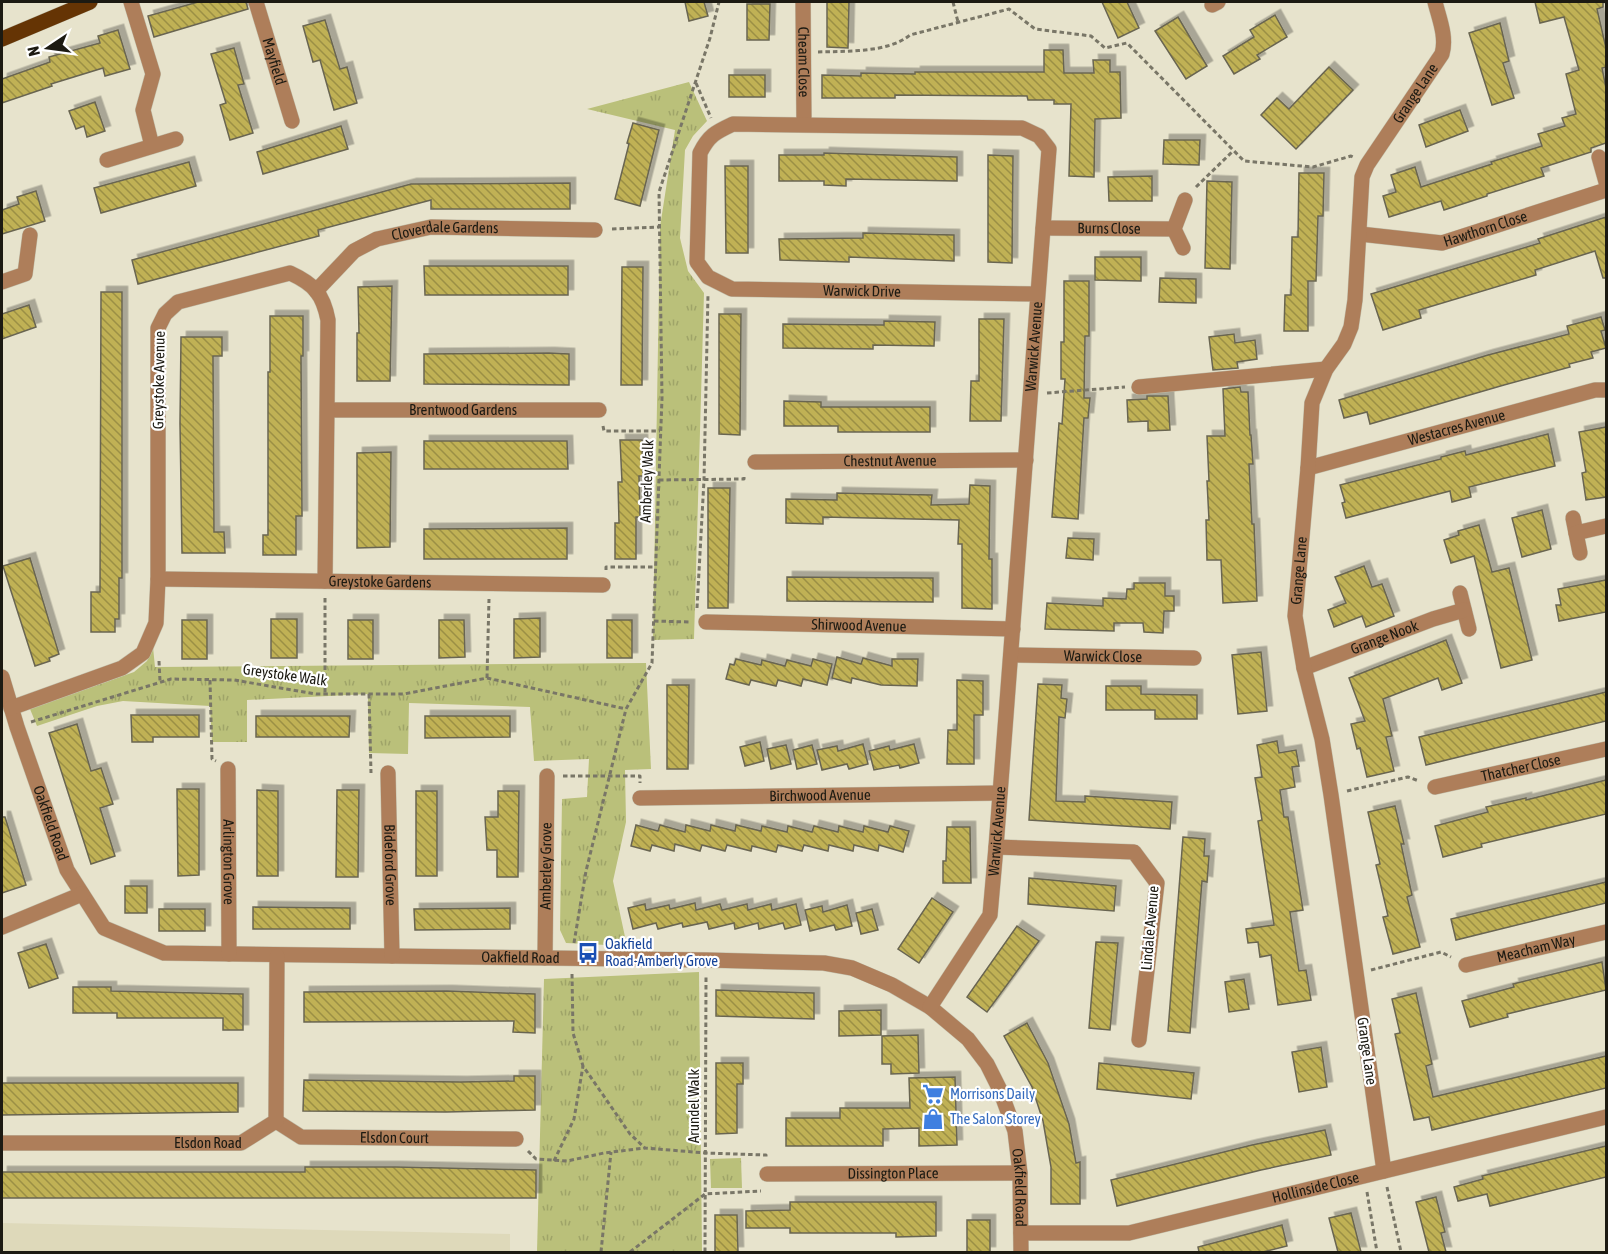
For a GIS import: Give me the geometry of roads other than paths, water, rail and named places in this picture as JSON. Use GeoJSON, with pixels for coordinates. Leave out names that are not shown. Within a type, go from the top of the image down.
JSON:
{"type":"FeatureCollection","features":[{"type":"Feature","properties":{"kind":"main road"},"geometry":{"type":"LineString","coordinates":[[2,39],[90,2]]}},
{"type":"Feature","properties":{"kind":"street"},"geometry":{"type":"LineString","coordinates":[[131,2],[153,74],[143,110],[152,146]]}},
{"type":"Feature","properties":{"kind":"street","name":"Mayfield"},"geometry":{"type":"LineString","coordinates":[[256,2],[292,121]]}},
{"type":"Feature","properties":{"kind":"street","name":"Cheam Close"},"geometry":{"type":"LineString","coordinates":[[803,2],[804,124]]}},
{"type":"Feature","properties":{"kind":"street","name":"Grange Lane"},"geometry":{"type":"LineString","coordinates":[[1384,1171],[1331,795],[1322,739],[1304,668],[1295,616],[1312,403],[1326,369],[1344,344],[1351,327],[1360,234],[1362,177],[1367,165],[1442,54],[1443,34],[1435,2]]}},
{"type":"Feature","properties":{"kind":"street","name":"Warwick Avenue"},"geometry":{"type":"LineString","coordinates":[[696,262],[700,153],[706,140],[717,131],[733,124],[1022,128],[1039,136],[1049,149],[990,915],[930,1006]]}},
{"type":"Feature","properties":{"kind":"street"},"geometry":{"type":"LineString","coordinates":[[107,160],[176,139]]}},
{"type":"Feature","properties":{"kind":"street"},"geometry":{"type":"LineString","coordinates":[[1599,157],[1606,182]]}},
{"type":"Feature","properties":{"kind":"street","name":"Hawthorn Close"},"geometry":{"type":"LineString","coordinates":[[1360,234],[1442,243],[1606,190]]}},
{"type":"Feature","properties":{"kind":"street"},"geometry":{"type":"LineString","coordinates":[[1183,248],[1174,229],[1185,200]]}},
{"type":"Feature","properties":{"kind":"street","name":"Cloverdale Gardens"},"geometry":{"type":"LineString","coordinates":[[316,291],[354,251],[377,239],[431,227],[595,230]]}},
{"type":"Feature","properties":{"kind":"street","name":"Burns Close"},"geometry":{"type":"LineString","coordinates":[[1043,228],[1174,229]]}},
{"type":"Feature","properties":{"kind":"street"},"geometry":{"type":"LineString","coordinates":[[2,282],[26,274],[30,235]]}},
{"type":"Feature","properties":{"kind":"street","name":"Warwick Drive"},"geometry":{"type":"LineString","coordinates":[[696,262],[708,277],[732,289],[1038,294]]}},
{"type":"Feature","properties":{"kind":"street","name":"Greystoke Avenue"},"geometry":{"type":"LineString","coordinates":[[11,708],[122,668],[143,653],[156,623],[158,328],[165,314],[178,302],[290,273],[307,281],[316,291]]}},
{"type":"Feature","properties":{"kind":"street"},"geometry":{"type":"LineString","coordinates":[[316,291],[325,303],[328,321],[325,581]]}},
{"type":"Feature","properties":{"kind":"street"},"geometry":{"type":"LineString","coordinates":[[1139,387],[1326,369]]}},
{"type":"Feature","properties":{"kind":"street","name":"Westacres Avenue"},"geometry":{"type":"LineString","coordinates":[[1308,468],[1583,393],[1606,390]]}},
{"type":"Feature","properties":{"kind":"street","name":"Brentwood Gardens"},"geometry":{"type":"LineString","coordinates":[[328,410],[599,410]]}},
{"type":"Feature","properties":{"kind":"street","name":"Chestnut Avenue"},"geometry":{"type":"LineString","coordinates":[[755,462],[1026,460]]}},
{"type":"Feature","properties":{"kind":"street"},"geometry":{"type":"LineString","coordinates":[[1580,554],[1574,525],[1606,526]]}},
{"type":"Feature","properties":{"kind":"street","name":"Greystoke Gardens"},"geometry":{"type":"LineString","coordinates":[[158,579],[603,585]]}},
{"type":"Feature","properties":{"kind":"street"},"geometry":{"type":"LineString","coordinates":[[1460,593],[1469,628]]}},
{"type":"Feature","properties":{"kind":"street","name":"Grange Nook"},"geometry":{"type":"LineString","coordinates":[[1304,668],[1433,619],[1464,610]]}},
{"type":"Feature","properties":{"kind":"street","name":"Shirwood Avenue"},"geometry":{"type":"LineString","coordinates":[[700,618],[1013,629]]}},
{"type":"Feature","properties":{"kind":"street","name":"Warwick Close"},"geometry":{"type":"LineString","coordinates":[[1011,655],[1194,658]]}},
{"type":"Feature","properties":{"kind":"street","name":"Oakfield Road"},"geometry":{"type":"LineString","coordinates":[[2,677],[67,870],[104,928],[164,953],[824,963],[852,968],[892,985],[930,1006],[968,1039],[987,1064],[1000,1090],[1015,1131],[1020,1173],[1021,1252]]}},
{"type":"Feature","properties":{"kind":"street","name":"Thatcher Close"},"geometry":{"type":"LineString","coordinates":[[1435,787],[1606,749]]}},
{"type":"Feature","properties":{"kind":"street","name":"Arlington Grove"},"geometry":{"type":"LineString","coordinates":[[228,769],[229,954]]}},
{"type":"Feature","properties":{"kind":"street","name":"Bideford Grove"},"geometry":{"type":"LineString","coordinates":[[388,773],[392,956]]}},
{"type":"Feature","properties":{"kind":"street","name":"Amberley Grove"},"geometry":{"type":"LineString","coordinates":[[545,958],[547,776]]}},
{"type":"Feature","properties":{"kind":"street","name":"Birchwood Avenue"},"geometry":{"type":"LineString","coordinates":[[640,798],[1000,793]]}},
{"type":"Feature","properties":{"kind":"street","name":"Lindale Avenue"},"geometry":{"type":"LineString","coordinates":[[996,847],[1134,852],[1157,883],[1139,1040]]}},
{"type":"Feature","properties":{"kind":"street"},"geometry":{"type":"LineString","coordinates":[[2,927],[82,894]]}},
{"type":"Feature","properties":{"kind":"street","name":"Meacham Way"},"geometry":{"type":"LineString","coordinates":[[1466,965],[1606,932]]}},
{"type":"Feature","properties":{"kind":"street"},"geometry":{"type":"LineString","coordinates":[[276,1121],[277,956]]}},
{"type":"Feature","properties":{"kind":"street","name":"Hollinside Close"},"geometry":{"type":"LineString","coordinates":[[1021,1233],[1129,1233],[1606,1117]]}},
{"type":"Feature","properties":{"kind":"street","name":"Elsdon Court"},"geometry":{"type":"LineString","coordinates":[[276,1121],[301,1137],[516,1139]]}},
{"type":"Feature","properties":{"kind":"street","name":"Elsdon Road"},"geometry":{"type":"LineString","coordinates":[[2,1143],[241,1143],[276,1121]]}},
{"type":"Feature","properties":{"kind":"street","name":"Dissington Place"},"geometry":{"type":"LineString","coordinates":[[766,1174],[1020,1173]]}},
{"type":"Feature","properties":{"kind":"place","name":"Oakfield Road-Amberly Grove"},"geometry":{"type":"Point","coordinates":[588,953]}},
{"type":"Feature","properties":{"kind":"place","name":"Morrisons Daily"},"geometry":{"type":"Point","coordinates":[933,1094]}},
{"type":"Feature","properties":{"kind":"place","name":"The Salon Storey"},"geometry":{"type":"Point","coordinates":[933,1119]}}]}
